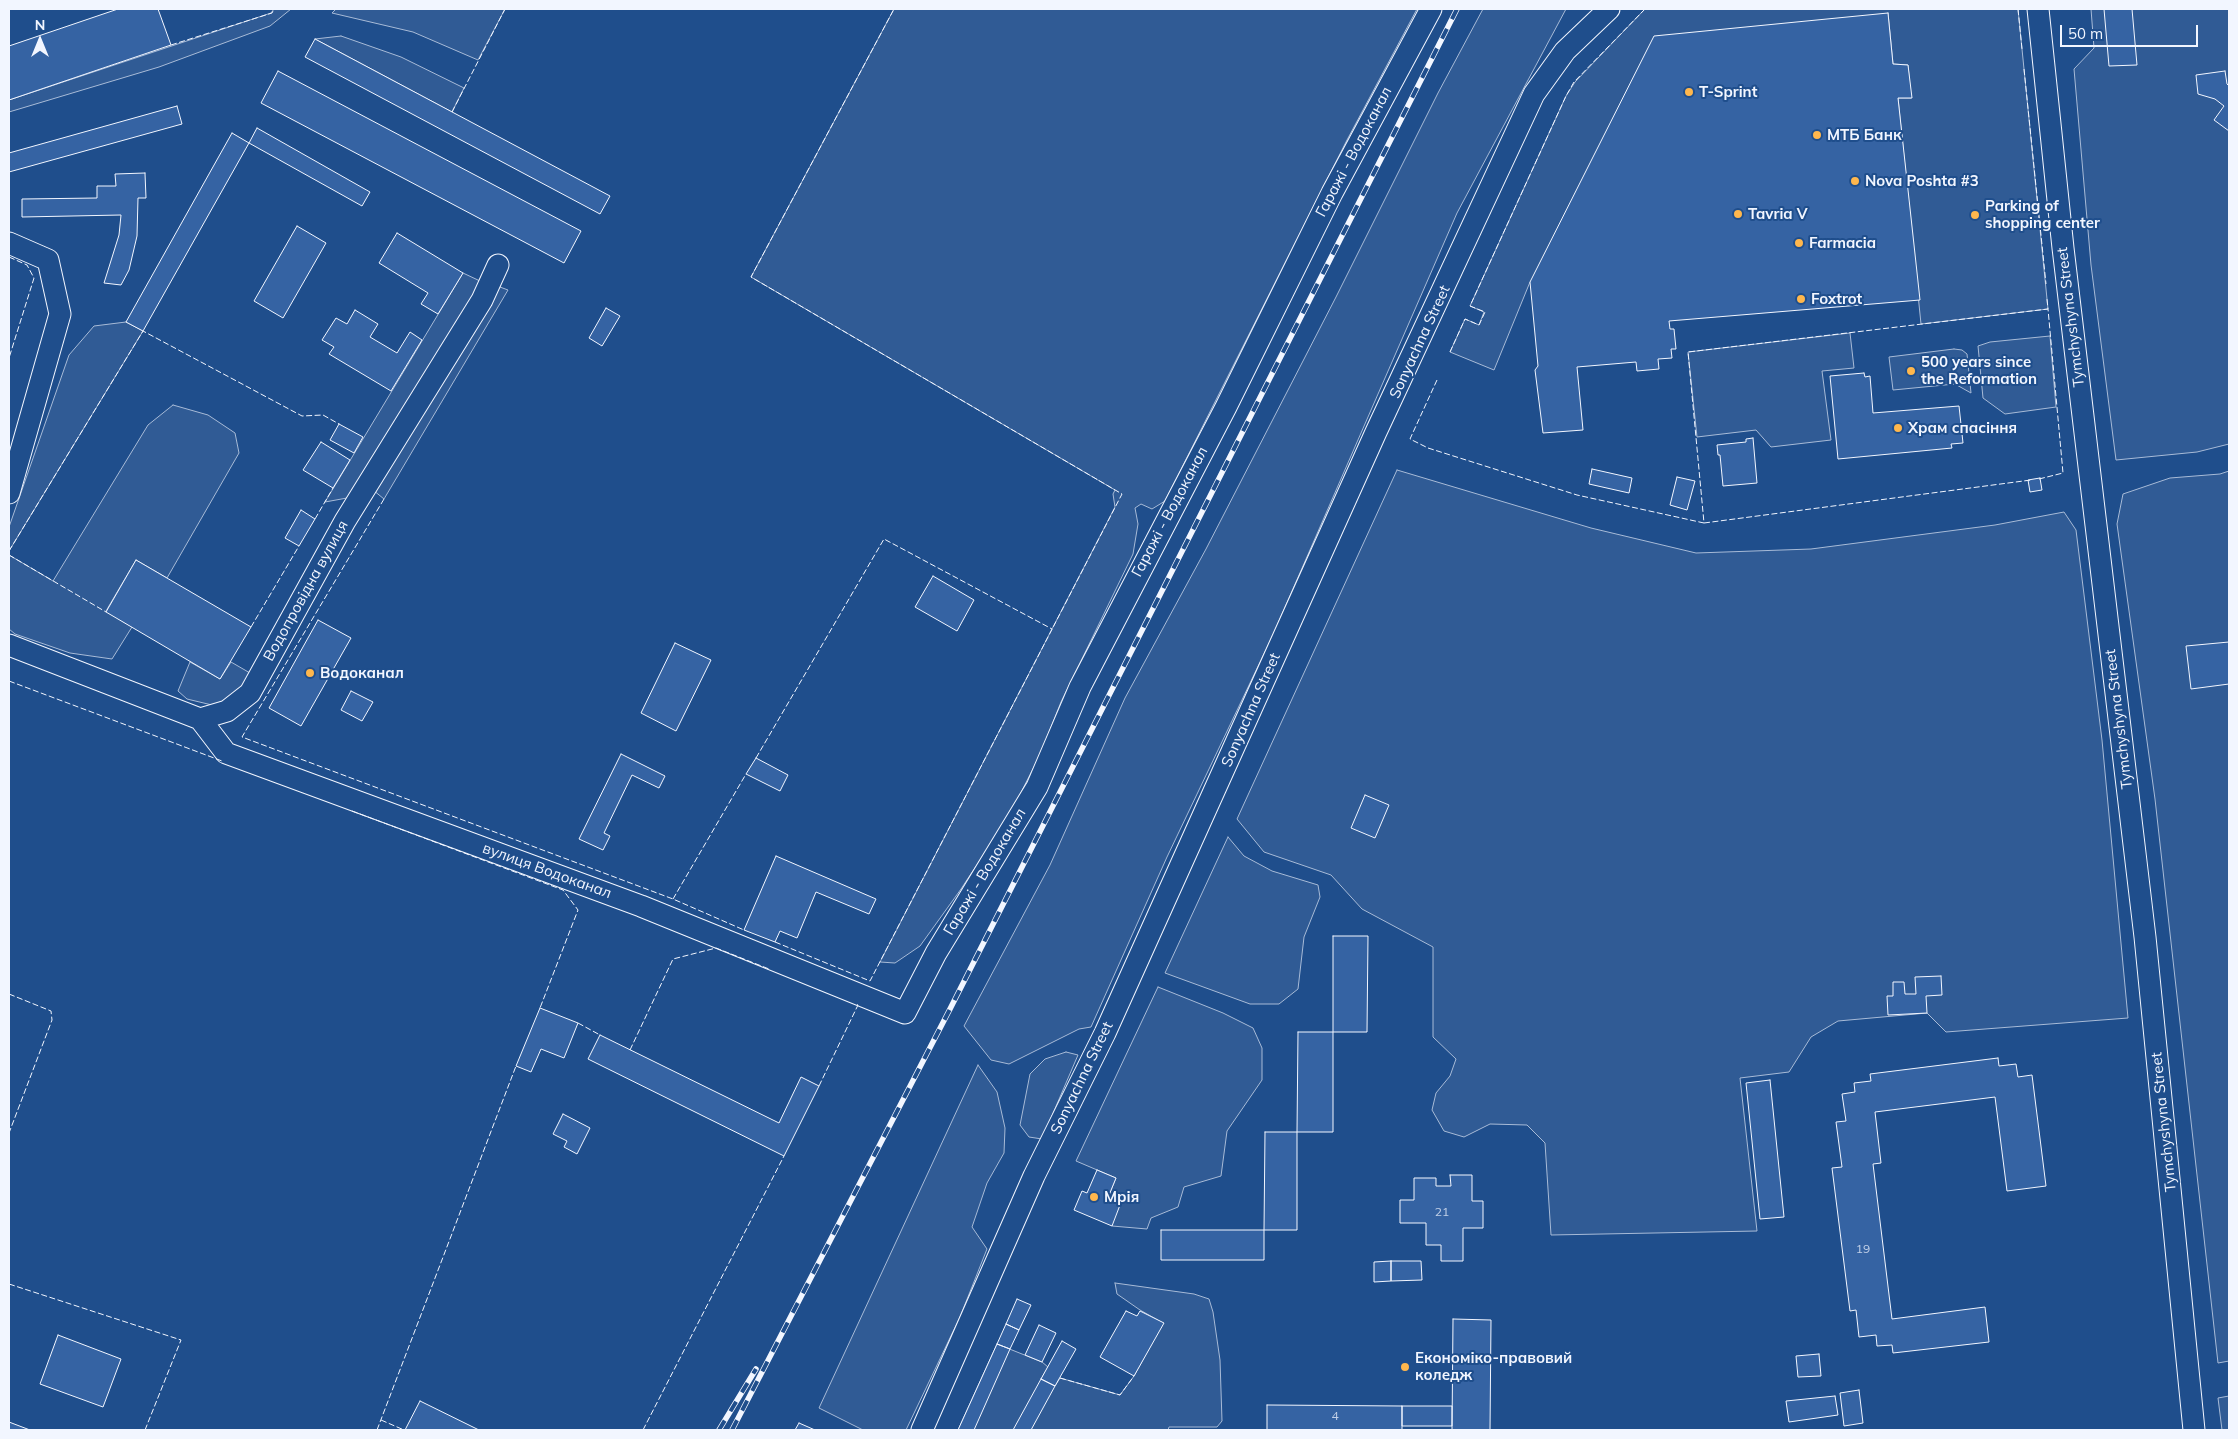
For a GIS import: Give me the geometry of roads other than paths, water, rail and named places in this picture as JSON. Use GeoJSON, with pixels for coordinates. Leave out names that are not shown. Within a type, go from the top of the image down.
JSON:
{"type":"FeatureCollection","features":[{"type":"Feature","properties":{"kind":"street","name":"Гаражі - Водоканал"},"geometry":{"type":"LineString","coordinates":[[905,1013],[936,953],[1037,787],[1080,687],[1226,406],[1332,193],[1431,9]]}},
{"type":"Feature","properties":{"kind":"street","name":"Sonyachna Street"},"geometry":{"type":"LineString","coordinates":[[922,1430],[1034,1176],[1105,1033],[1376,432],[1534,94],[1565,51],[1609,9]]}},
{"type":"Feature","properties":{"kind":"street","name":"Tymchyshyna Street"},"geometry":{"type":"LineString","coordinates":[[2038,9],[2063,248],[2145,937],[2194,1430]]}},
{"type":"Feature","properties":{"kind":"street"},"geometry":{"type":"LineString","coordinates":[[9,243],[48,260],[60,314],[9,493]]}},
{"type":"Feature","properties":{"kind":"street","name":"Водопровідна вулиця"},"geometry":{"type":"LineString","coordinates":[[200,719],[227,711],[250,693],[345,521],[482,300],[498,265]]}},
{"type":"Feature","properties":{"kind":"street"},"geometry":{"type":"LineString","coordinates":[[9,644],[200,719]]}},
{"type":"Feature","properties":{"kind":"street","name":"вулиця Водоканал"},"geometry":{"type":"LineString","coordinates":[[200,719],[226,753],[641,906],[905,1013]]}},
{"type":"Feature","properties":{"kind":"railway"},"geometry":{"type":"LineString","coordinates":[[732,1430],[950,1009],[1457,9]]}},
{"type":"Feature","properties":{"kind":"railway"},"geometry":{"type":"LineString","coordinates":[[719,1430],[756,1369]]}},
{"type":"Feature","properties":{"kind":"place","name":"T-Sprint"},"geometry":{"type":"Point","coordinates":[1689,92]}},
{"type":"Feature","properties":{"kind":"place","name":"МТБ Банк"},"geometry":{"type":"Point","coordinates":[1817,135]}},
{"type":"Feature","properties":{"kind":"place","name":"Nova Poshta #3"},"geometry":{"type":"Point","coordinates":[1855,181]}},
{"type":"Feature","properties":{"kind":"place","name":"Tavria V"},"geometry":{"type":"Point","coordinates":[1738,214]}},
{"type":"Feature","properties":{"kind":"place","name":"Parking of shopping center"},"geometry":{"type":"Point","coordinates":[1975,215]}},
{"type":"Feature","properties":{"kind":"place","name":"Farmacia"},"geometry":{"type":"Point","coordinates":[1799,243]}},
{"type":"Feature","properties":{"kind":"place","name":"Foxtrot"},"geometry":{"type":"Point","coordinates":[1801,299]}},
{"type":"Feature","properties":{"kind":"place","name":"500 years since the Reformation"},"geometry":{"type":"Point","coordinates":[1911,371]}},
{"type":"Feature","properties":{"kind":"place","name":"Храм спасіння"},"geometry":{"type":"Point","coordinates":[1898,428]}},
{"type":"Feature","properties":{"kind":"place","name":"Водоканал"},"geometry":{"type":"Point","coordinates":[310,673]}},
{"type":"Feature","properties":{"kind":"place","name":"Мрія"},"geometry":{"type":"Point","coordinates":[1094,1197]}},
{"type":"Feature","properties":{"kind":"place","name":"Економіко-правовий коледж"},"geometry":{"type":"Point","coordinates":[1405,1367]}}]}
